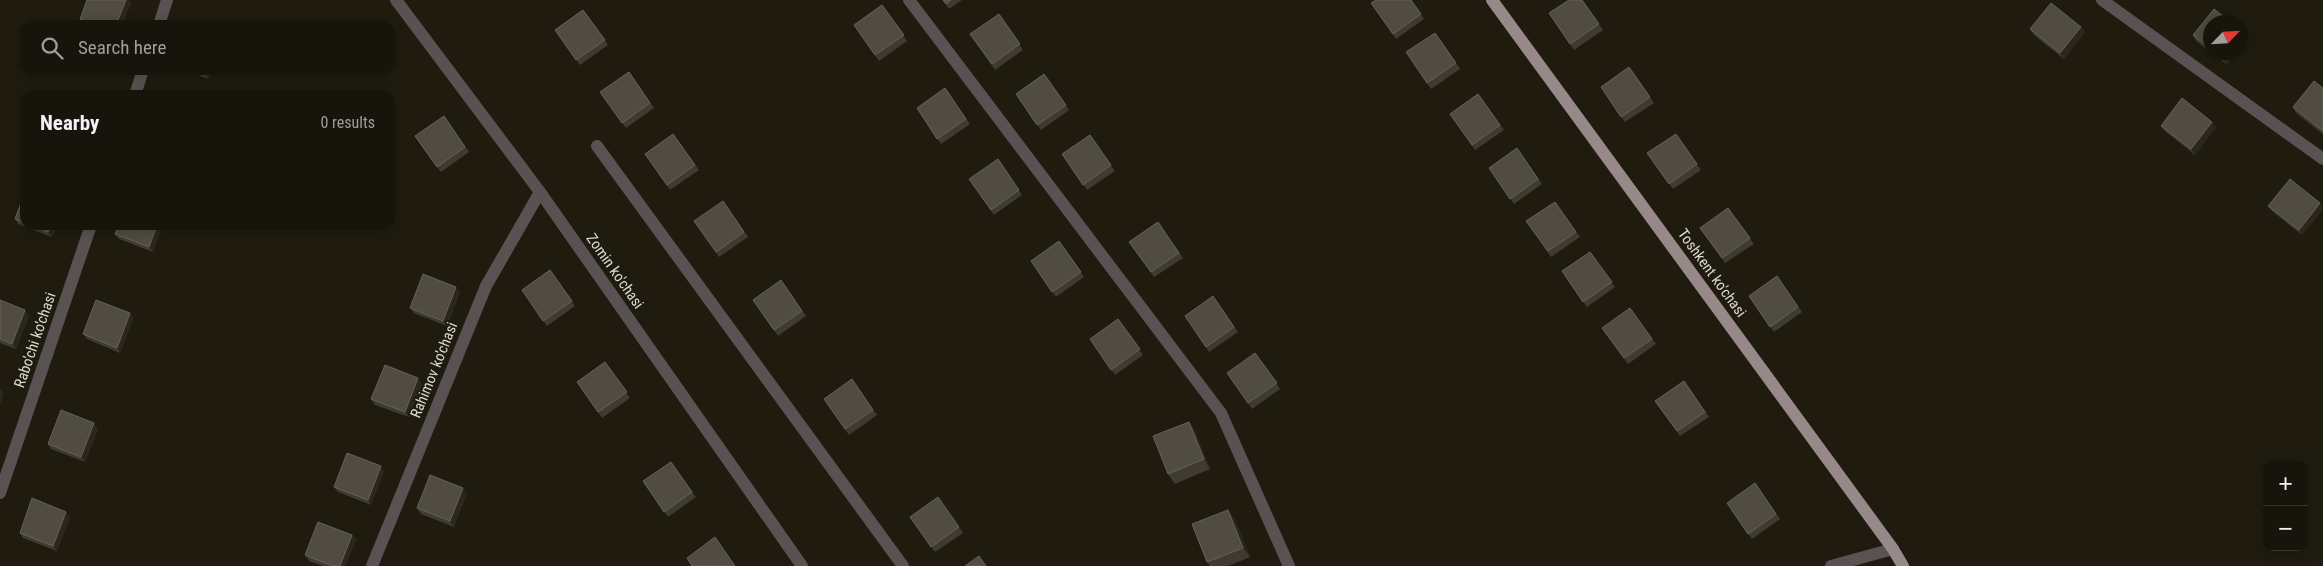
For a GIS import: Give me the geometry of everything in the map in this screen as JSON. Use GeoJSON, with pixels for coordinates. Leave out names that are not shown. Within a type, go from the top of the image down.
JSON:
{"type":"FeatureCollection","features":[{"type":"Feature","properties":{"kind":"main road","name":"Toshkent ko'chasi"},"geometry":{"type":"LineString","coordinates":[[1492,0],[1893,548],[1903,566]]}},
{"type":"Feature","properties":{"kind":"street"},"geometry":{"type":"LineString","coordinates":[[161,20],[167,0]]}},
{"type":"Feature","properties":{"kind":"street","name":"Zomin ko'chasi"},"geometry":{"type":"LineString","coordinates":[[396,0],[540,192],[802,566]]}},
{"type":"Feature","properties":{"kind":"street"},"geometry":{"type":"LineString","coordinates":[[909,0],[1222,413],[1289,566]]}},
{"type":"Feature","properties":{"kind":"street"},"geometry":{"type":"LineString","coordinates":[[2102,0],[2323,159]]}},
{"type":"Feature","properties":{"kind":"street"},"geometry":{"type":"LineString","coordinates":[[137,90],[142,75]]}},
{"type":"Feature","properties":{"kind":"street"},"geometry":{"type":"LineString","coordinates":[[597,146],[903,566]]}},
{"type":"Feature","properties":{"kind":"street","name":"Rahimov ko'chasi"},"geometry":{"type":"LineString","coordinates":[[372,566],[486,286],[540,192]]}},
{"type":"Feature","properties":{"kind":"street","name":"Rabo'chi ko'chasi"},"geometry":{"type":"LineString","coordinates":[[0,493],[89,230]]}},
{"type":"Feature","properties":{"kind":"street"},"geometry":{"type":"LineString","coordinates":[[1831,566],[1893,548]]}},
{"type":"Feature","properties":{"kind":"building"},"geometry":{"type":"Polygon","coordinates":[[[87,0],[126,0],[118,20],[80,19],[87,0]]]}},
{"type":"Feature","properties":{"kind":"building"},"geometry":{"type":"Polygon","coordinates":[[[943,0],[951,0],[946,4],[943,0]]]}},
{"type":"Feature","properties":{"kind":"building"},"geometry":{"type":"Polygon","coordinates":[[[1376,0],[1411,0],[1421,14],[1393,34],[1371,3],[1376,0]]]}},
{"type":"Feature","properties":{"kind":"building"},"geometry":{"type":"Polygon","coordinates":[[[1569,0],[1582,0],[1599,24],[1570,44],[1549,13],[1569,0]]]}},
{"type":"Feature","properties":{"kind":"building"},"geometry":{"type":"Polygon","coordinates":[[[2051,3],[2081,27],[2060,53],[2030,29],[2051,3]]]}},
{"type":"Feature","properties":{"kind":"building"},"geometry":{"type":"Polygon","coordinates":[[[882,5],[904,35],[875,55],[854,25],[882,5]]]}},
{"type":"Feature","properties":{"kind":"building"},"geometry":{"type":"Polygon","coordinates":[[[2214,9],[2222,15],[2209,15],[2214,9]]]}},
{"type":"Feature","properties":{"kind":"building"},"geometry":{"type":"Polygon","coordinates":[[[583,10],[605,40],[576,60],[555,30],[583,10]]]}},
{"type":"Feature","properties":{"kind":"building"},"geometry":{"type":"Polygon","coordinates":[[[999,14],[1020,44],[992,64],[970,34],[999,14]]]}},
{"type":"Feature","properties":{"kind":"building"},"geometry":{"type":"Polygon","coordinates":[[[2203,23],[2203,43],[2193,35],[2203,23]]]}},
{"type":"Feature","properties":{"kind":"building"},"geometry":{"type":"Polygon","coordinates":[[[1435,33],[1456,63],[1427,83],[1406,52],[1435,33]]]}},
{"type":"Feature","properties":{"kind":"building"},"geometry":{"type":"Polygon","coordinates":[[[1629,67],[1650,97],[1621,117],[1601,87],[1629,67]]]}},
{"type":"Feature","properties":{"kind":"building"},"geometry":{"type":"Polygon","coordinates":[[[629,72],[650,103],[622,123],[600,92],[629,72]]]}},
{"type":"Feature","properties":{"kind":"building"},"geometry":{"type":"Polygon","coordinates":[[[1044,74],[1066,105],[1037,125],[1016,94],[1044,74]]]}},
{"type":"Feature","properties":{"kind":"building"},"geometry":{"type":"Polygon","coordinates":[[[2314,81],[2323,88],[2323,131],[2293,107],[2314,81]]]}},
{"type":"Feature","properties":{"kind":"building"},"geometry":{"type":"Polygon","coordinates":[[[945,88],[966,119],[937,139],[917,108],[945,88]]]}},
{"type":"Feature","properties":{"kind":"building"},"geometry":{"type":"Polygon","coordinates":[[[1478,94],[1500,125],[1472,145],[1450,114],[1478,94]]]}},
{"type":"Feature","properties":{"kind":"building"},"geometry":{"type":"Polygon","coordinates":[[[2182,98],[2212,122],[2191,149],[2161,126],[2182,98]]]}},
{"type":"Feature","properties":{"kind":"building"},"geometry":{"type":"Polygon","coordinates":[[[444,116],[465,147],[437,167],[415,136],[444,116]]]}},
{"type":"Feature","properties":{"kind":"building"},"geometry":{"type":"Polygon","coordinates":[[[673,134],[695,165],[667,185],[645,154],[673,134]]]}},
{"type":"Feature","properties":{"kind":"building"},"geometry":{"type":"Polygon","coordinates":[[[1676,134],[1697,164],[1669,184],[1647,153],[1676,134]]]}},
{"type":"Feature","properties":{"kind":"building"},"geometry":{"type":"Polygon","coordinates":[[[1090,135],[1111,165],[1083,185],[1062,154],[1090,135]]]}},
{"type":"Feature","properties":{"kind":"building"},"geometry":{"type":"Polygon","coordinates":[[[1517,148],[1538,179],[1510,199],[1489,168],[1517,148]]]}},
{"type":"Feature","properties":{"kind":"building"},"geometry":{"type":"Polygon","coordinates":[[[998,159],[1019,190],[991,210],[969,179],[998,159]]]}},
{"type":"Feature","properties":{"kind":"building"},"geometry":{"type":"Polygon","coordinates":[[[2290,179],[2320,203],[2299,230],[2268,206],[2290,179]]]}},
{"type":"Feature","properties":{"kind":"building"},"geometry":{"type":"Polygon","coordinates":[[[723,201],[744,232],[716,252],[694,221],[723,201]]]}},
{"type":"Feature","properties":{"kind":"building"},"geometry":{"type":"Polygon","coordinates":[[[1555,202],[1576,232],[1548,251],[1526,221],[1555,202]]]}},
{"type":"Feature","properties":{"kind":"building"},"geometry":{"type":"Polygon","coordinates":[[[20,206],[20,221],[15,219],[20,206]]]}},
{"type":"Feature","properties":{"kind":"building"},"geometry":{"type":"Polygon","coordinates":[[[1728,208],[1750,238],[1722,258],[1700,228],[1728,208]]]}},
{"type":"Feature","properties":{"kind":"building"},"geometry":{"type":"Polygon","coordinates":[[[1158,222],[1179,253],[1151,272],[1129,242],[1158,222]]]}},
{"type":"Feature","properties":{"kind":"building"},"geometry":{"type":"Polygon","coordinates":[[[117,230],[155,230],[149,247],[115,234],[117,230]]]}},
{"type":"Feature","properties":{"kind":"building"},"geometry":{"type":"Polygon","coordinates":[[[1059,241],[1081,272],[1052,292],[1031,261],[1059,241]]]}},
{"type":"Feature","properties":{"kind":"building"},"geometry":{"type":"Polygon","coordinates":[[[1590,252],[1612,282],[1583,302],[1562,271],[1590,252]]]}},
{"type":"Feature","properties":{"kind":"building"},"geometry":{"type":"Polygon","coordinates":[[[550,270],[572,301],[543,321],[522,290],[550,270]]]}},
{"type":"Feature","properties":{"kind":"building"},"geometry":{"type":"Polygon","coordinates":[[[423,274],[456,287],[443,321],[410,308],[423,274]]]}},
{"type":"Feature","properties":{"kind":"building"},"geometry":{"type":"Polygon","coordinates":[[[1777,276],[1798,307],[1770,327],[1749,296],[1777,276]]]}},
{"type":"Feature","properties":{"kind":"building"},"geometry":{"type":"Polygon","coordinates":[[[781,280],[802,311],[774,330],[753,300],[781,280]]]}},
{"type":"Feature","properties":{"kind":"building"},"geometry":{"type":"Polygon","coordinates":[[[1213,296],[1234,327],[1206,347],[1185,316],[1213,296]]]}},
{"type":"Feature","properties":{"kind":"building"},"geometry":{"type":"Polygon","coordinates":[[[0,300],[25,310],[12,344],[0,339],[0,300]]]}},
{"type":"Feature","properties":{"kind":"building"},"geometry":{"type":"Polygon","coordinates":[[[96,300],[130,313],[117,348],[83,334],[96,300]]]}},
{"type":"Feature","properties":{"kind":"building"},"geometry":{"type":"Polygon","coordinates":[[[1630,308],[1652,339],[1624,358],[1602,328],[1630,308]]]}},
{"type":"Feature","properties":{"kind":"building"},"geometry":{"type":"Polygon","coordinates":[[[1118,319],[1140,349],[1111,370],[1090,339],[1118,319]]]}},
{"type":"Feature","properties":{"kind":"building"},"geometry":{"type":"Polygon","coordinates":[[[1255,353],[1277,383],[1248,403],[1227,373],[1255,353]]]}},
{"type":"Feature","properties":{"kind":"building"},"geometry":{"type":"Polygon","coordinates":[[[605,362],[627,392],[598,412],[577,382],[605,362]]]}},
{"type":"Feature","properties":{"kind":"building"},"geometry":{"type":"Polygon","coordinates":[[[385,365],[418,378],[405,412],[371,399],[385,365]]]}},
{"type":"Feature","properties":{"kind":"building"},"geometry":{"type":"Polygon","coordinates":[[[852,379],[873,410],[845,429],[824,399],[852,379]]]}},
{"type":"Feature","properties":{"kind":"building"},"geometry":{"type":"Polygon","coordinates":[[[1684,381],[1705,412],[1677,431],[1655,401],[1684,381]]]}},
{"type":"Feature","properties":{"kind":"building"},"geometry":{"type":"Polygon","coordinates":[[[61,410],[94,423],[81,457],[48,444],[61,410]]]}},
{"type":"Feature","properties":{"kind":"building"},"geometry":{"type":"Polygon","coordinates":[[[1189,422],[1204,459],[1168,474],[1153,436],[1189,422]]]}},
{"type":"Feature","properties":{"kind":"building"},"geometry":{"type":"Polygon","coordinates":[[[347,453],[381,466],[368,500],[334,487],[347,453]]]}},
{"type":"Feature","properties":{"kind":"building"},"geometry":{"type":"Polygon","coordinates":[[[671,462],[692,492],[664,512],[643,481],[671,462]]]}},
{"type":"Feature","properties":{"kind":"building"},"geometry":{"type":"Polygon","coordinates":[[[430,475],[463,488],[450,521],[417,508],[430,475]]]}},
{"type":"Feature","properties":{"kind":"building"},"geometry":{"type":"Polygon","coordinates":[[[1755,483],[1776,514],[1748,534],[1727,503],[1755,483]]]}},
{"type":"Feature","properties":{"kind":"building"},"geometry":{"type":"Polygon","coordinates":[[[938,497],[959,527],[931,547],[910,517],[938,497]]]}},
{"type":"Feature","properties":{"kind":"building"},"geometry":{"type":"Polygon","coordinates":[[[32,498],[66,512],[53,546],[20,533],[32,498]]]}},
{"type":"Feature","properties":{"kind":"building"},"geometry":{"type":"Polygon","coordinates":[[[1228,510],[1243,548],[1207,562],[1192,524],[1228,510]]]}},
{"type":"Feature","properties":{"kind":"building"},"geometry":{"type":"Polygon","coordinates":[[[318,522],[352,535],[340,566],[333,566],[305,555],[318,522]]]}},
{"type":"Feature","properties":{"kind":"building"},"geometry":{"type":"Polygon","coordinates":[[[715,537],[735,566],[692,566],[687,558],[715,537]]]}},
{"type":"Feature","properties":{"kind":"building"},"geometry":{"type":"Polygon","coordinates":[[[979,556],[986,566],[965,566],[979,556]]]}}]}
